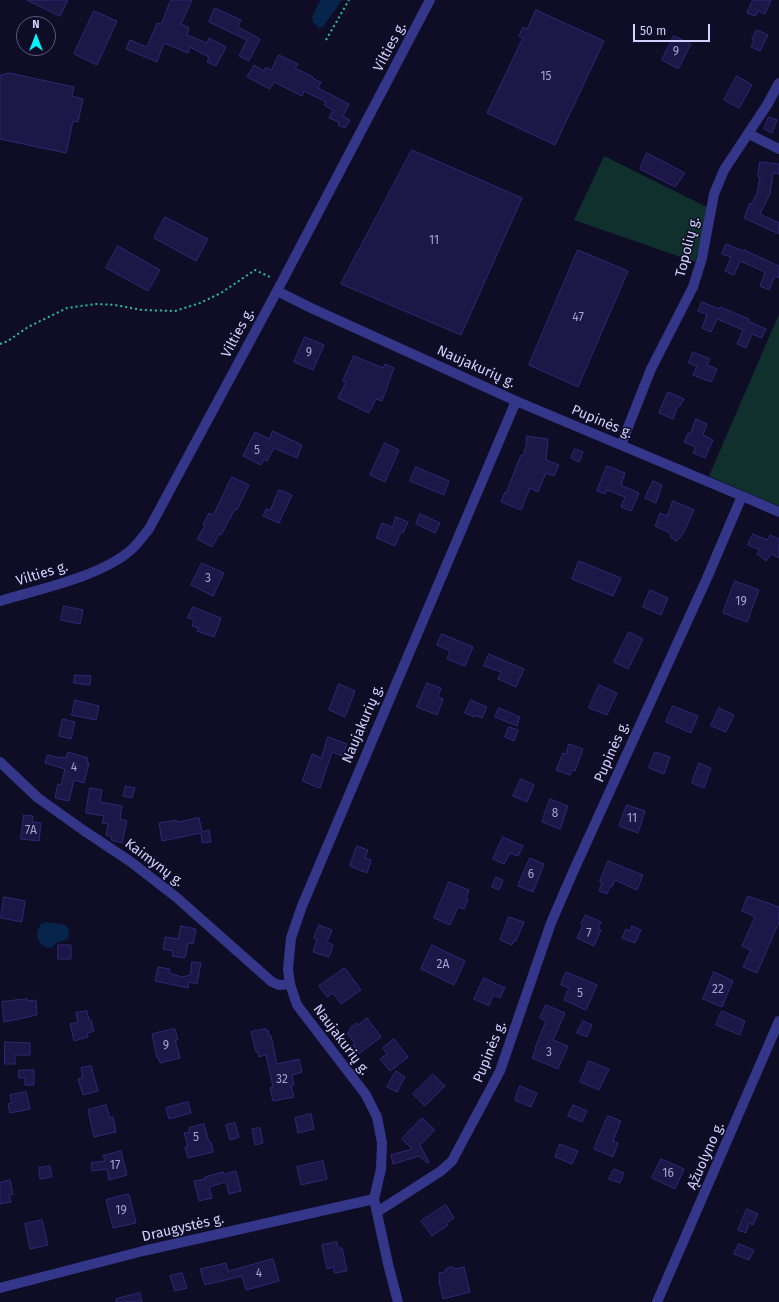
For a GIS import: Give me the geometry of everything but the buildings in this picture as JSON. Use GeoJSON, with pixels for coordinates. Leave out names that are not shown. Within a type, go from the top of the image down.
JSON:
{"type":"FeatureCollection","features":[{"type":"Feature","properties":{"kind":"street","name":"Vilties g."},"geometry":{"type":"LineString","coordinates":[[0,601],[86,575],[111,563],[133,548],[149,529],[279,287],[430,0]]}},
{"type":"Feature","properties":{"kind":"street","name":"Topolių g."},"geometry":{"type":"LineString","coordinates":[[621,445],[651,369],[693,287],[702,258],[714,194],[724,170],[749,134],[779,84]]}},
{"type":"Feature","properties":{"kind":"street"},"geometry":{"type":"LineString","coordinates":[[749,134],[779,149]]}},
{"type":"Feature","properties":{"kind":"street","name":"Naujakurių g."},"geometry":{"type":"LineString","coordinates":[[279,287],[311,308],[516,401],[302,906],[291,938],[288,969],[290,984],[296,1004],[366,1095],[377,1117],[382,1143],[381,1169],[374,1199],[398,1302]]}},
{"type":"Feature","properties":{"kind":"street","name":"Pupinės g."},"geometry":{"type":"LineString","coordinates":[[377,1212],[441,1171],[452,1161],[500,1071],[551,923],[707,578],[742,496],[516,401]]}},
{"type":"Feature","properties":{"kind":"street"},"geometry":{"type":"LineString","coordinates":[[742,496],[779,512]]}},
{"type":"Feature","properties":{"kind":"street","name":"Kaimynų g."},"geometry":{"type":"LineString","coordinates":[[0,762],[38,798],[131,862],[176,897],[272,982],[278,985],[290,984]]}},
{"type":"Feature","properties":{"kind":"street","name":"Ąžuolyno g."},"geometry":{"type":"LineString","coordinates":[[657,1302],[779,1021]]}},
{"type":"Feature","properties":{"kind":"street","name":"Draugystės g."},"geometry":{"type":"LineString","coordinates":[[0,1288],[143,1251],[374,1199]]}},
{"type":"Feature","properties":{"kind":"path"},"geometry":{"type":"LineString","coordinates":[[326,40],[349,0]]}},
{"type":"Feature","properties":{"kind":"path"},"geometry":{"type":"LineString","coordinates":[[0,344],[8,341],[28,327],[67,308],[96,304],[115,305],[142,310],[175,311],[200,303],[221,293],[255,270],[279,287]]}},
{"type":"Feature","properties":{"kind":"green space"},"geometry":{"type":"Polygon","coordinates":[[[604,156],[707,207],[703,232],[695,262],[574,220],[604,156]]]}},
{"type":"Feature","properties":{"kind":"green space"},"geometry":{"type":"Polygon","coordinates":[[[779,314],[779,506],[709,476],[779,314]]]}},
{"type":"Feature","properties":{"kind":"water"},"geometry":{"type":"Polygon","coordinates":[[[320,0],[342,0],[323,27],[319,28],[313,22],[312,17],[320,0]]]}},
{"type":"Feature","properties":{"kind":"water"},"geometry":{"type":"Polygon","coordinates":[[[47,922],[66,925],[69,930],[68,939],[56,943],[52,948],[43,946],[38,940],[37,932],[41,924],[47,922]]]}}]}
